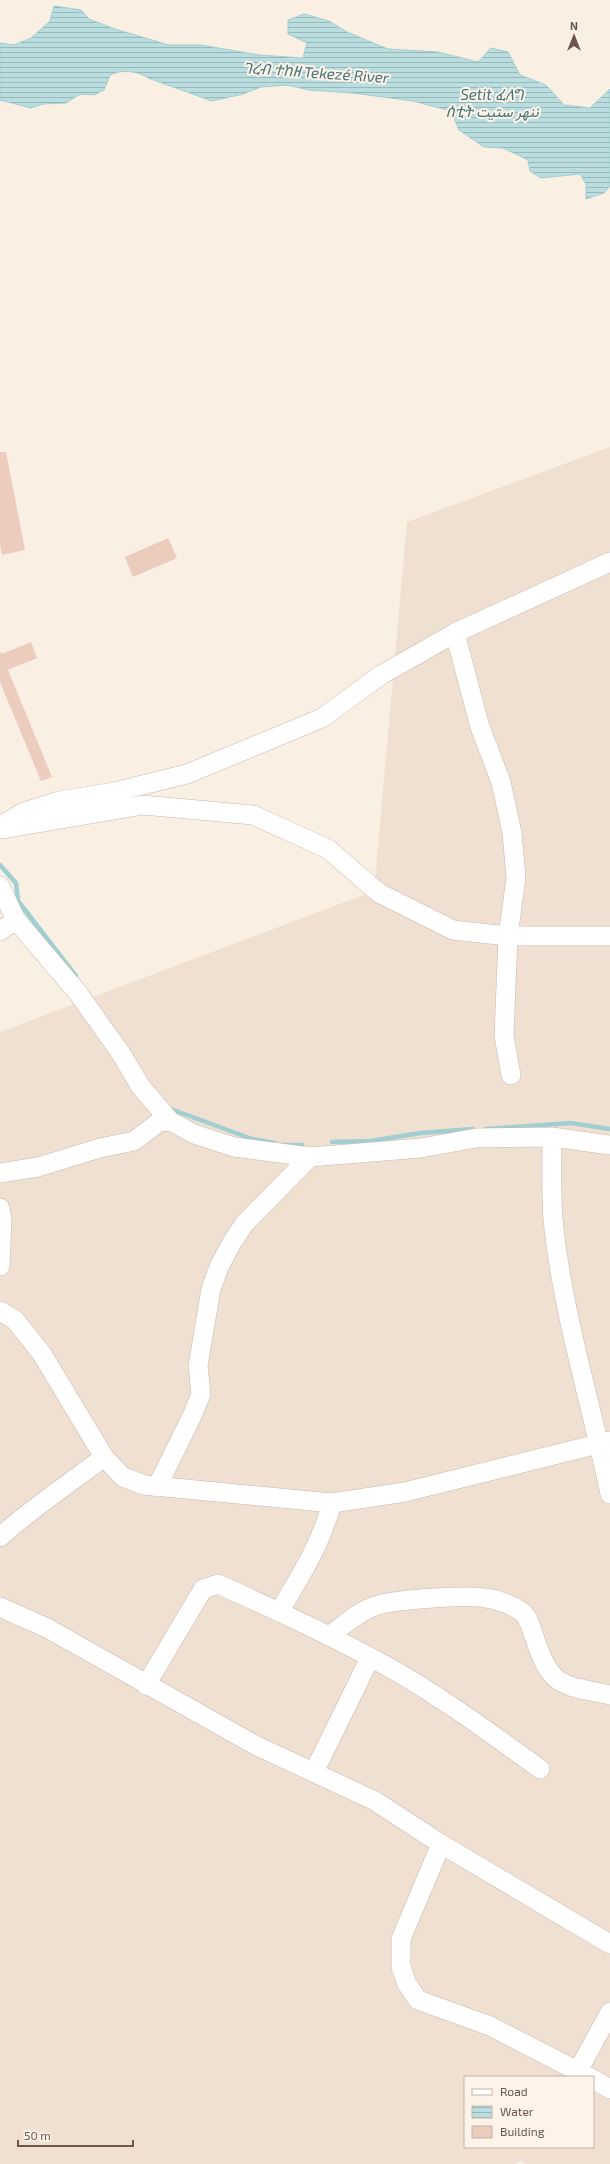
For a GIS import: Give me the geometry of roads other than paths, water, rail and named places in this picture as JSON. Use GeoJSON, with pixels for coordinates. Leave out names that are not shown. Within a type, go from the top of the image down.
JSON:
{"type":"FeatureCollection","features":[{"type":"Feature","properties":{"kind":"street"},"geometry":{"type":"LineString","coordinates":[[0,826],[24,812],[59,801],[114,792],[187,774],[322,718],[381,675],[455,633],[610,562]]}},
{"type":"Feature","properties":{"kind":"street"},"geometry":{"type":"LineString","coordinates":[[455,633],[480,727],[501,782],[512,832],[516,878],[508,936],[504,1036],[511,1075]]}},
{"type":"Feature","properties":{"kind":"street"},"geometry":{"type":"LineString","coordinates":[[0,830],[143,805],[253,815],[328,849],[379,893],[453,930],[508,936],[610,936]]}},
{"type":"Feature","properties":{"kind":"street"},"geometry":{"type":"LineString","coordinates":[[0,886],[16,920],[78,993],[120,1052],[141,1087],[170,1121],[194,1134],[234,1146],[310,1157],[421,1148],[476,1138],[552,1137],[610,1145]]}},
{"type":"Feature","properties":{"kind":"street"},"geometry":{"type":"LineString","coordinates":[[0,931],[16,920]]}},
{"type":"Feature","properties":{"kind":"street"},"geometry":{"type":"LineString","coordinates":[[0,1173],[38,1167],[100,1148],[134,1141],[159,1122],[170,1121]]}},
{"type":"Feature","properties":{"kind":"street"},"geometry":{"type":"LineString","coordinates":[[552,1137],[551,1196],[557,1251],[574,1340],[605,1442],[610,1494]]}},
{"type":"Feature","properties":{"kind":"street"},"geometry":{"type":"LineString","coordinates":[[157,1487],[192,1416],[201,1394],[198,1366],[211,1289],[220,1267],[231,1244],[244,1224],[310,1157]]}},
{"type":"Feature","properties":{"kind":"street"},"geometry":{"type":"LineString","coordinates":[[0,1208],[2,1220],[0,1266]]}},
{"type":"Feature","properties":{"kind":"street"},"geometry":{"type":"LineString","coordinates":[[0,1311],[15,1320],[42,1354],[104,1458],[123,1477],[144,1485],[332,1503],[405,1492],[605,1442]]}},
{"type":"Feature","properties":{"kind":"street"},"geometry":{"type":"LineString","coordinates":[[0,1537],[28,1512],[104,1458]]}},
{"type":"Feature","properties":{"kind":"street"},"geometry":{"type":"LineString","coordinates":[[279,1612],[315,1553],[332,1503]]}},
{"type":"Feature","properties":{"kind":"street"},"geometry":{"type":"LineString","coordinates":[[146,1685],[203,1590],[218,1584],[329,1636],[370,1658],[457,1710],[540,1769]]}},
{"type":"Feature","properties":{"kind":"street"},"geometry":{"type":"LineString","coordinates":[[329,1636],[354,1617],[375,1606],[403,1601],[468,1597],[486,1598],[508,1604],[524,1613],[550,1674],[566,1686],[610,1695]]}},
{"type":"Feature","properties":{"kind":"street"},"geometry":{"type":"LineString","coordinates":[[0,1607],[47,1628],[255,1745],[375,1801],[441,1844],[610,1944]]}},
{"type":"Feature","properties":{"kind":"street"},"geometry":{"type":"LineString","coordinates":[[314,1772],[370,1658]]}},
{"type":"Feature","properties":{"kind":"street"},"geometry":{"type":"LineString","coordinates":[[441,1844],[401,1939],[401,1967],[407,1984],[418,2000],[490,2026],[587,2076],[610,2012]]}},
{"type":"Feature","properties":{"kind":"street"},"geometry":{"type":"LineString","coordinates":[[594,2080],[610,2089]]}},
{"type":"Feature","properties":{"kind":"water","name":"Setit ፈለግ ሰቲት ننهر ستيت"},"geometry":{"type":"Polygon","coordinates":[[[54,6],[81,10],[89,19],[115,29],[169,45],[201,45],[259,55],[303,58],[307,43],[288,34],[288,20],[304,14],[329,21],[347,32],[388,49],[438,52],[478,62],[491,48],[508,52],[520,75],[546,85],[564,105],[590,108],[610,89],[610,186],[604,193],[586,199],[586,184],[580,174],[541,178],[530,171],[528,160],[503,148],[484,147],[459,130],[451,111],[413,101],[353,93],[309,90],[287,85],[261,87],[243,94],[212,101],[135,72],[125,71],[110,75],[104,90],[94,95],[80,94],[66,103],[43,104],[31,108],[0,100],[0,43],[14,45],[31,38],[50,21],[54,6]]]}},
{"type":"Feature","properties":{"kind":"waterway"},"geometry":{"type":"LineString","coordinates":[[0,865],[16,883],[18,901],[76,976]]}},
{"type":"Feature","properties":{"kind":"waterway"},"geometry":{"type":"LineString","coordinates":[[168,1108],[252,1139],[275,1143]]}},
{"type":"Feature","properties":{"kind":"waterway"},"geometry":{"type":"LineString","coordinates":[[486,1129],[571,1123],[610,1129]]}},
{"type":"Feature","properties":{"kind":"waterway"},"geometry":{"type":"LineString","coordinates":[[332,1142],[370,1141],[421,1133],[473,1129]]}},
{"type":"Feature","properties":{"kind":"waterway"},"geometry":{"type":"LineString","coordinates":[[282,1145],[302,1145]]}},
{"type":"Feature","properties":{"kind":"water label","name":"ገረብ ተከዘ Tekezé River"},"geometry":{"type":"Point","coordinates":[316,73]}}]}
